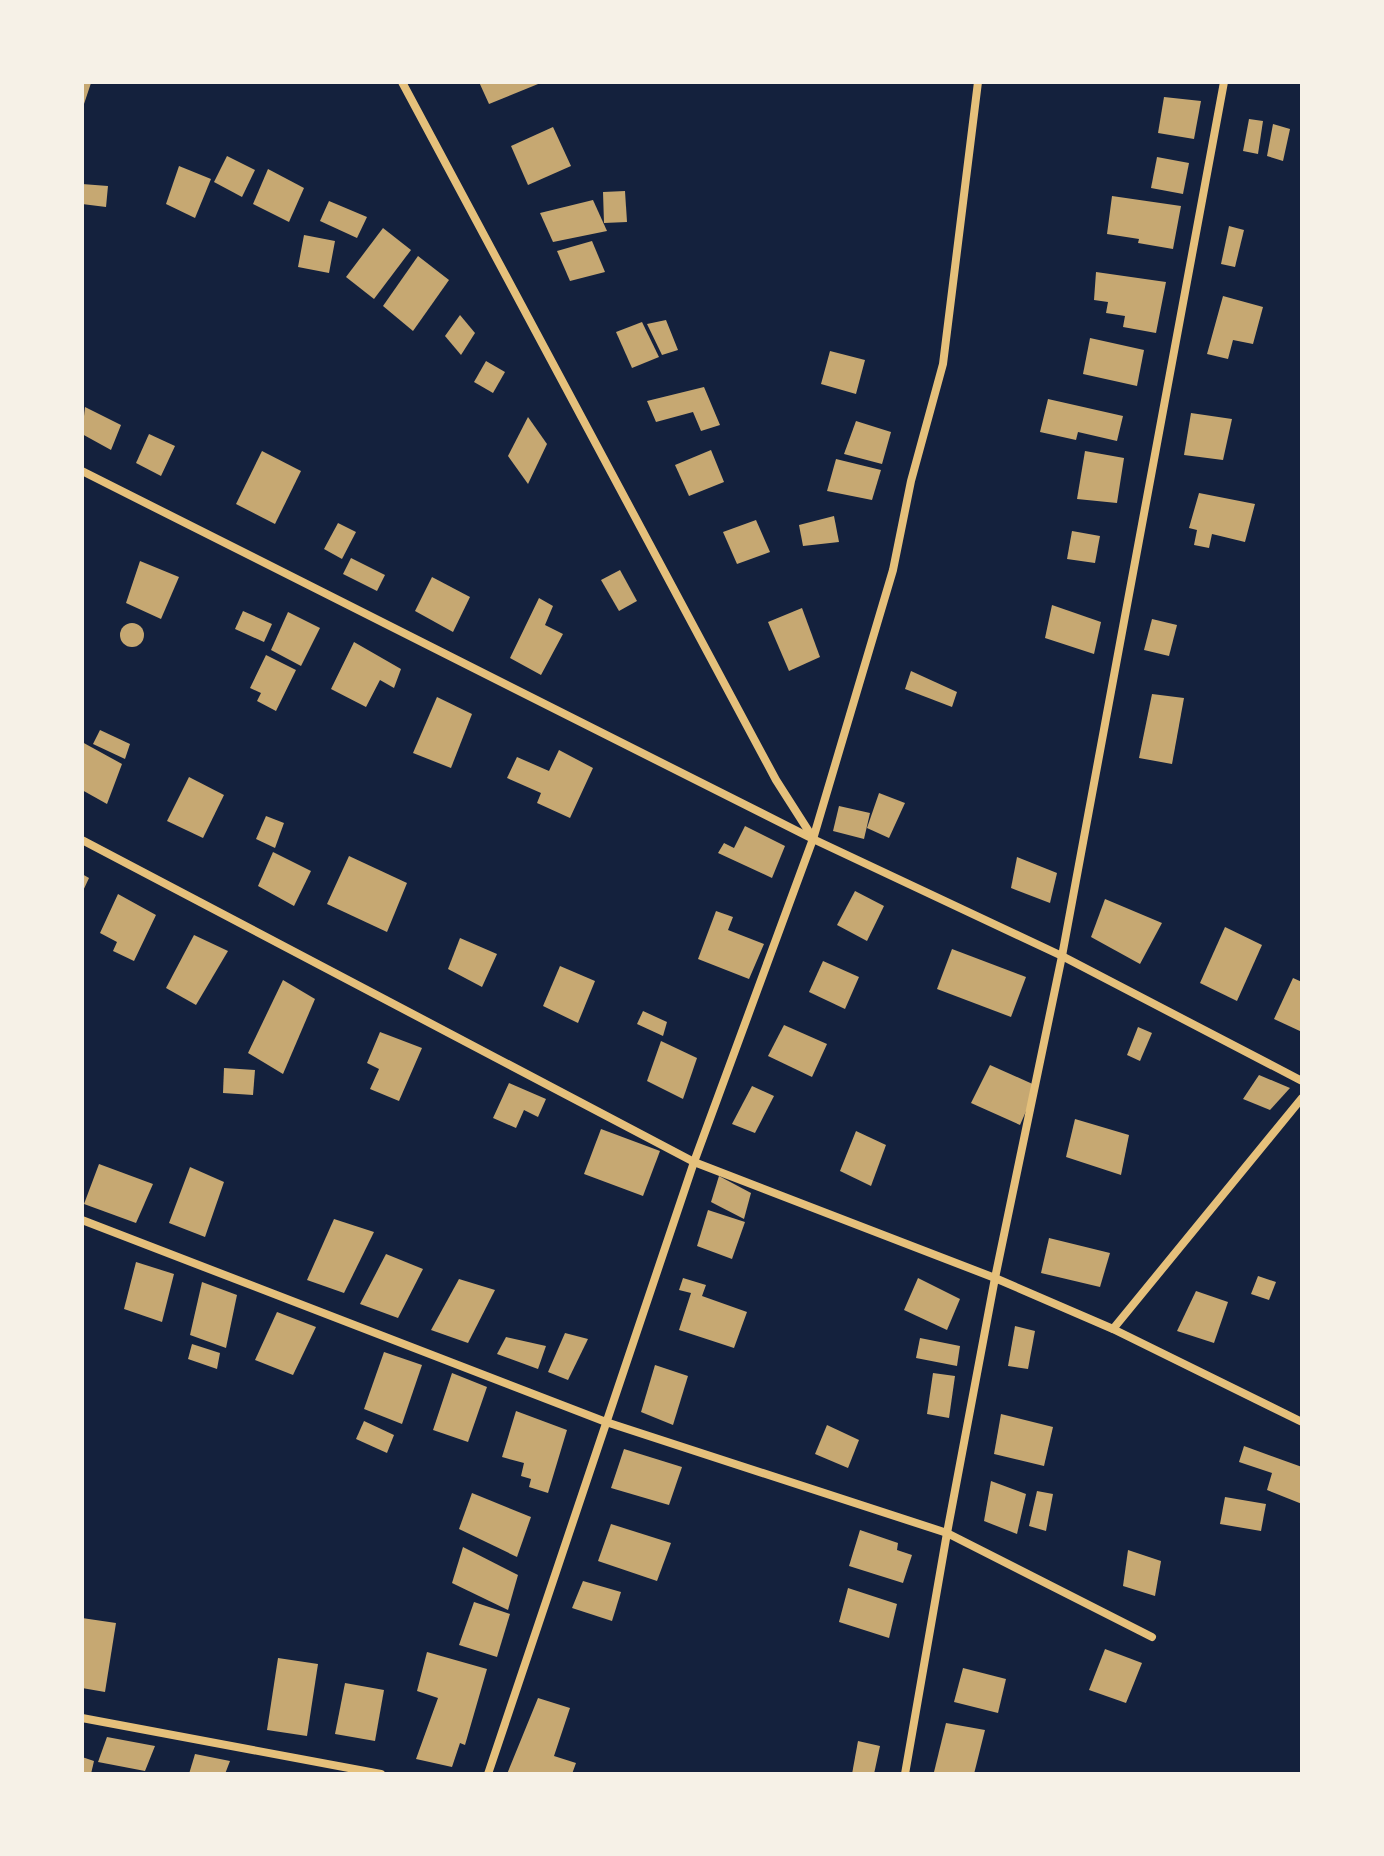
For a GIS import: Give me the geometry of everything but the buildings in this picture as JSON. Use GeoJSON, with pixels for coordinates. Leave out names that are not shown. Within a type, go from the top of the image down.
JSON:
{"type":"FeatureCollection","features":[{"type":"Feature","properties":{"kind":"street"},"geometry":{"type":"LineString","coordinates":[[402,82],[776,780],[813,839]]}},
{"type":"Feature","properties":{"kind":"street"},"geometry":{"type":"LineString","coordinates":[[488,1774],[694,1162],[813,839],[893,570],[911,481],[943,364],[978,82]]}},
{"type":"Feature","properties":{"kind":"street"},"geometry":{"type":"LineString","coordinates":[[905,1774],[995,1278],[1062,956],[1224,82]]}},
{"type":"Feature","properties":{"kind":"street"},"geometry":{"type":"LineString","coordinates":[[82,471],[813,839],[1062,956],[1302,1081]]}},
{"type":"Feature","properties":{"kind":"street"},"geometry":{"type":"LineString","coordinates":[[82,840],[694,1162],[995,1278],[1113,1329],[1302,1422]]}},
{"type":"Feature","properties":{"kind":"street"},"geometry":{"type":"LineString","coordinates":[[1113,1329],[1302,1098]]}},
{"type":"Feature","properties":{"kind":"street"},"geometry":{"type":"LineString","coordinates":[[82,1220],[606,1422],[947,1533],[1152,1637]]}},
{"type":"Feature","properties":{"kind":"street"},"geometry":{"type":"LineString","coordinates":[[82,1718],[381,1774]]}}]}
